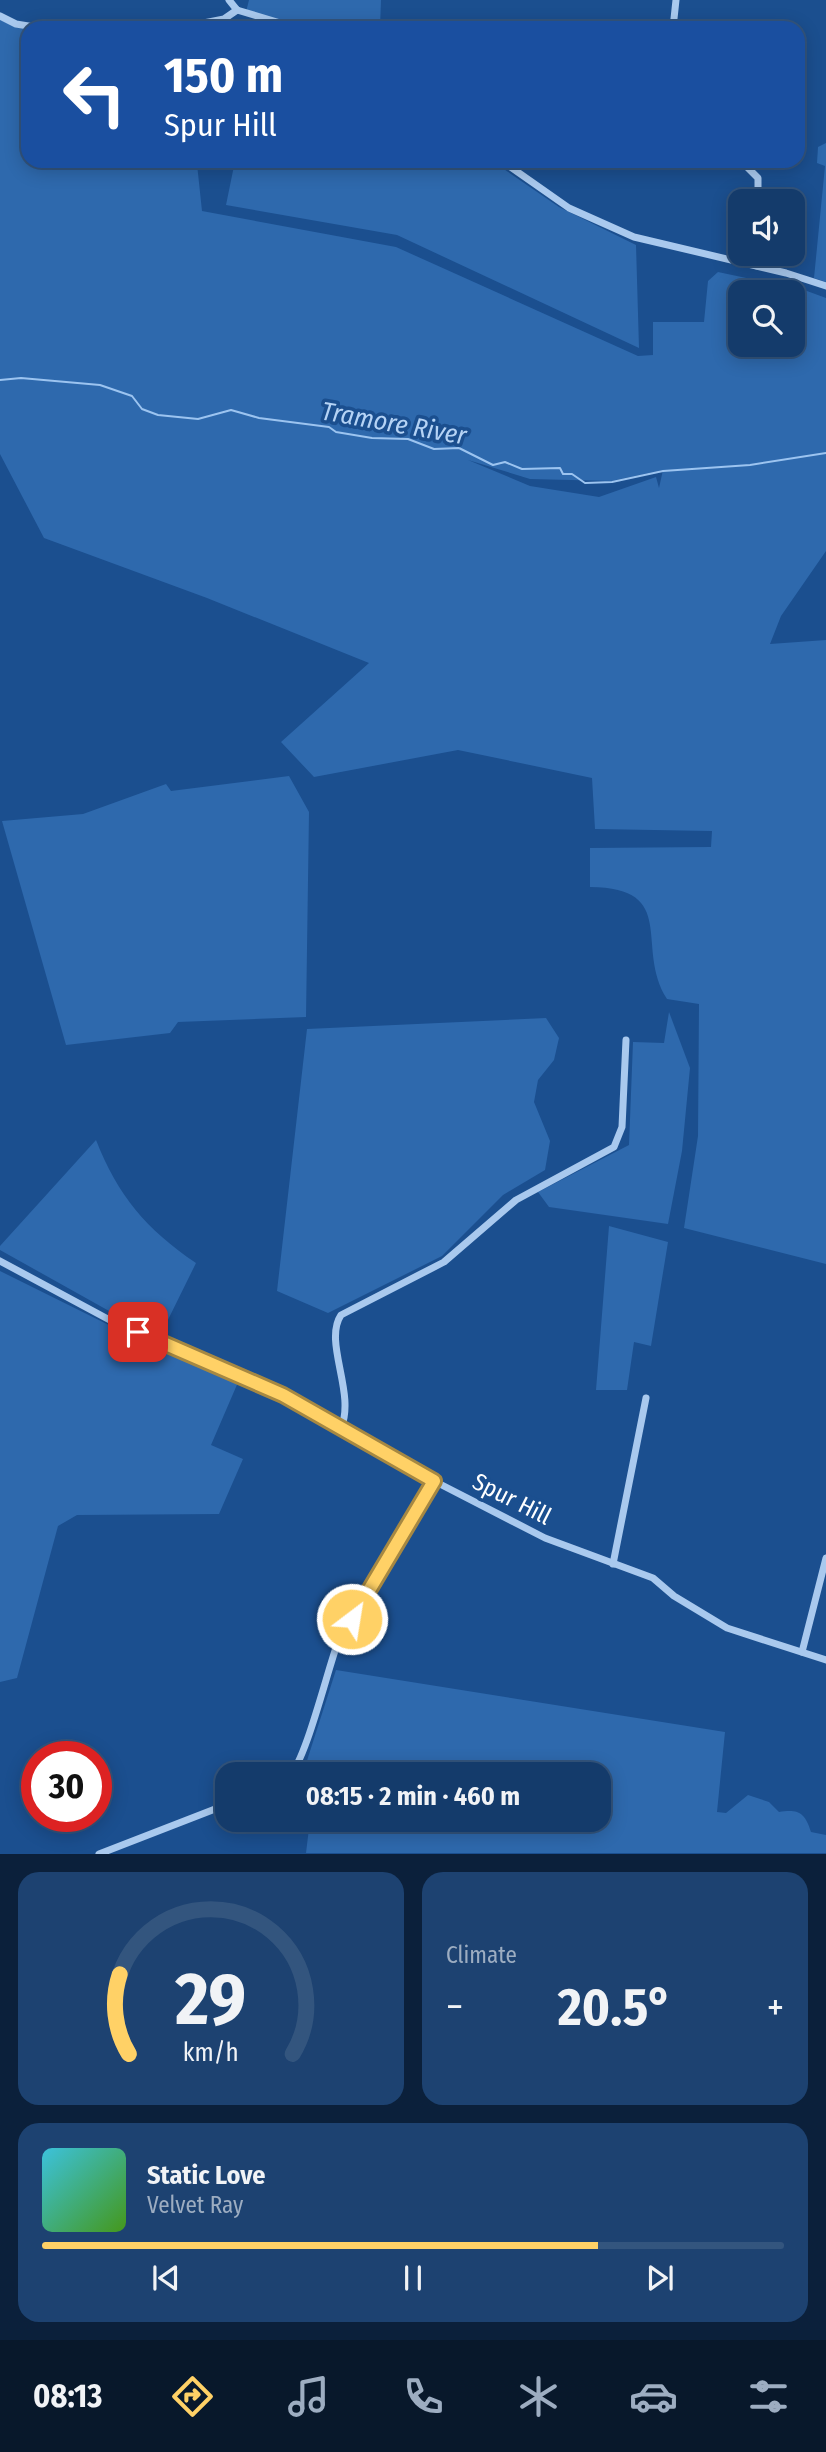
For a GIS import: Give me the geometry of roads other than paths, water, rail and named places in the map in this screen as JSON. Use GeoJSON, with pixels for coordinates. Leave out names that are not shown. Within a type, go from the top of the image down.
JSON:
{"type":"FeatureCollection","features":[{"type":"Feature","properties":{"kind":"street"},"geometry":{"type":"LineString","coordinates":[[229,0],[237,10],[274,21]]}},
{"type":"Feature","properties":{"kind":"street"},"geometry":{"type":"LineString","coordinates":[[674,21],[676,0]]}},
{"type":"Feature","properties":{"kind":"street"},"geometry":{"type":"LineString","coordinates":[[214,21],[224,19],[237,10]]}},
{"type":"Feature","properties":{"kind":"street"},"geometry":{"type":"LineString","coordinates":[[0,16],[21,25]]}},
{"type":"Feature","properties":{"kind":"street"},"geometry":{"type":"LineString","coordinates":[[512,168],[569,208],[634,237],[728,259]]}},
{"type":"Feature","properties":{"kind":"street"},"geometry":{"type":"LineString","coordinates":[[748,168],[758,178],[758,189]]}},
{"type":"Feature","properties":{"kind":"street"},"geometry":{"type":"LineString","coordinates":[[757,266],[826,286]]}},
{"type":"Feature","properties":{"kind":"street"},"geometry":{"type":"LineString","coordinates":[[341,1428],[347,1406],[335,1329],[341,1315],[444,1262],[516,1200],[614,1147],[622,1127],[626,1040]]}},
{"type":"Feature","properties":{"kind":"street","name":"Spur Hill"},"geometry":{"type":"LineString","coordinates":[[0,1261],[119,1325],[279,1393],[434,1481],[545,1538],[653,1578],[674,1596],[727,1628],[826,1660]]}},
{"type":"Feature","properties":{"kind":"street"},"geometry":{"type":"LineString","coordinates":[[612,1564],[646,1398]]}},
{"type":"Feature","properties":{"kind":"street"},"geometry":{"type":"LineString","coordinates":[[299,1762],[303,1757],[327,1669],[338,1642],[434,1481]]}},
{"type":"Feature","properties":{"kind":"street"},"geometry":{"type":"LineString","coordinates":[[802,1652],[826,1558]]}},
{"type":"Feature","properties":{"kind":"street"},"geometry":{"type":"LineString","coordinates":[[99,1853],[215,1809]]}},
{"type":"Feature","properties":{"kind":"waterway","name":"Tramore River"},"geometry":{"type":"LineString","coordinates":[[0,380],[21,378],[100,385],[132,396],[142,409],[158,415],[198,419],[231,410],[259,418],[329,427],[336,432],[372,438],[408,439],[434,449],[459,448],[493,465],[505,462],[522,469],[560,468],[563,474],[572,474],[585,483],[612,482],[663,471],[750,465],[826,453]]}}]}
